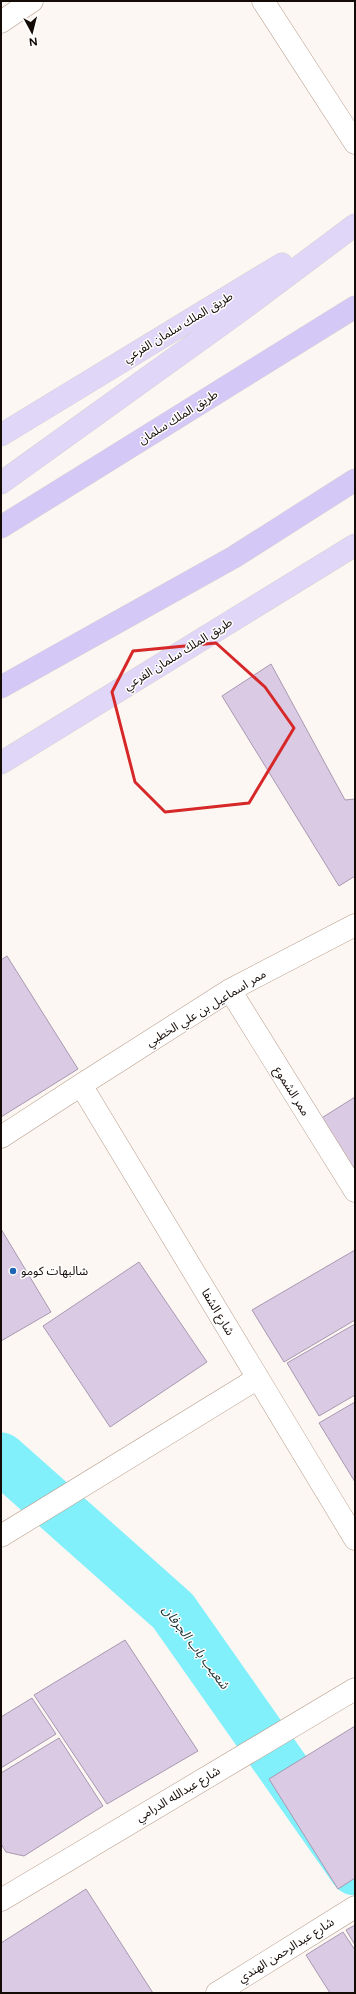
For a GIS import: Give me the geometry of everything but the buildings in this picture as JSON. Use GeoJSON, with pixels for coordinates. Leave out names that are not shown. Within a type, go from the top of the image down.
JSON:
{"type":"FeatureCollection","features":[{"type":"Feature","properties":{"kind":"highway","name":"طريق الملك سلمان"},"geometry":{"type":"LineString","coordinates":[[1,527],[355,307]]}},
{"type":"Feature","properties":{"kind":"highway"},"geometry":{"type":"LineString","coordinates":[[234,557],[355,480]]}},
{"type":"Feature","properties":{"kind":"highway"},"geometry":{"type":"LineString","coordinates":[[1,687],[234,557],[355,492]]}},
{"type":"Feature","properties":{"kind":"main road","name":"طريق الملك سلمان الفرعي"},"geometry":{"type":"LineString","coordinates":[[1,435],[355,220]]}},
{"type":"Feature","properties":{"kind":"main road"},"geometry":{"type":"LineString","coordinates":[[1,484],[236,314],[355,225]]}},
{"type":"Feature","properties":{"kind":"main road","name":"طريق الملك سلمان الفرعي"},"geometry":{"type":"LineString","coordinates":[[1,763],[355,545]]}},
{"type":"Feature","properties":{"kind":"street"},"geometry":{"type":"LineString","coordinates":[[1,22],[32,1]]}},
{"type":"Feature","properties":{"kind":"street"},"geometry":{"type":"LineString","coordinates":[[263,1],[355,143]]}},
{"type":"Feature","properties":{"kind":"street","name":"ممر اسماعيل بن علي الخطبي"},"geometry":{"type":"LineString","coordinates":[[1,1138],[81,1084],[230,990],[355,925]]}},
{"type":"Feature","properties":{"kind":"street","name":"ممر الشموع"},"geometry":{"type":"LineString","coordinates":[[230,990],[355,1191]]}},
{"type":"Feature","properties":{"kind":"street","name":"شارع الشفا"},"geometry":{"type":"LineString","coordinates":[[81,1084],[355,1539]]}},
{"type":"Feature","properties":{"kind":"street"},"geometry":{"type":"LineString","coordinates":[[1,1536],[258,1378]]}},
{"type":"Feature","properties":{"kind":"street","name":"شارع عبدالله الدرامي"},"geometry":{"type":"LineString","coordinates":[[4,1892],[355,1689]]}},
{"type":"Feature","properties":{"kind":"street","name":"شارع عبدالرحمن الهندي"},"geometry":{"type":"LineString","coordinates":[[217,1993],[355,1907]]}},
{"type":"Feature","properties":{"kind":"highlighted area"},"geometry":{"type":"Polygon","coordinates":[[[216,643],[265,687],[294,728],[249,803],[165,812],[135,782],[112,692],[133,651],[216,643]]]}},
{"type":"Feature","properties":{"kind":"waterway","name":"شعيب باب الجرفان"},"geometry":{"type":"LineString","coordinates":[[1,1458],[173,1611],[355,1870]]}},
{"type":"Feature","properties":{"kind":"place","name":"شالبهات كومو"},"geometry":{"type":"Point","coordinates":[13,1271]}}]}
